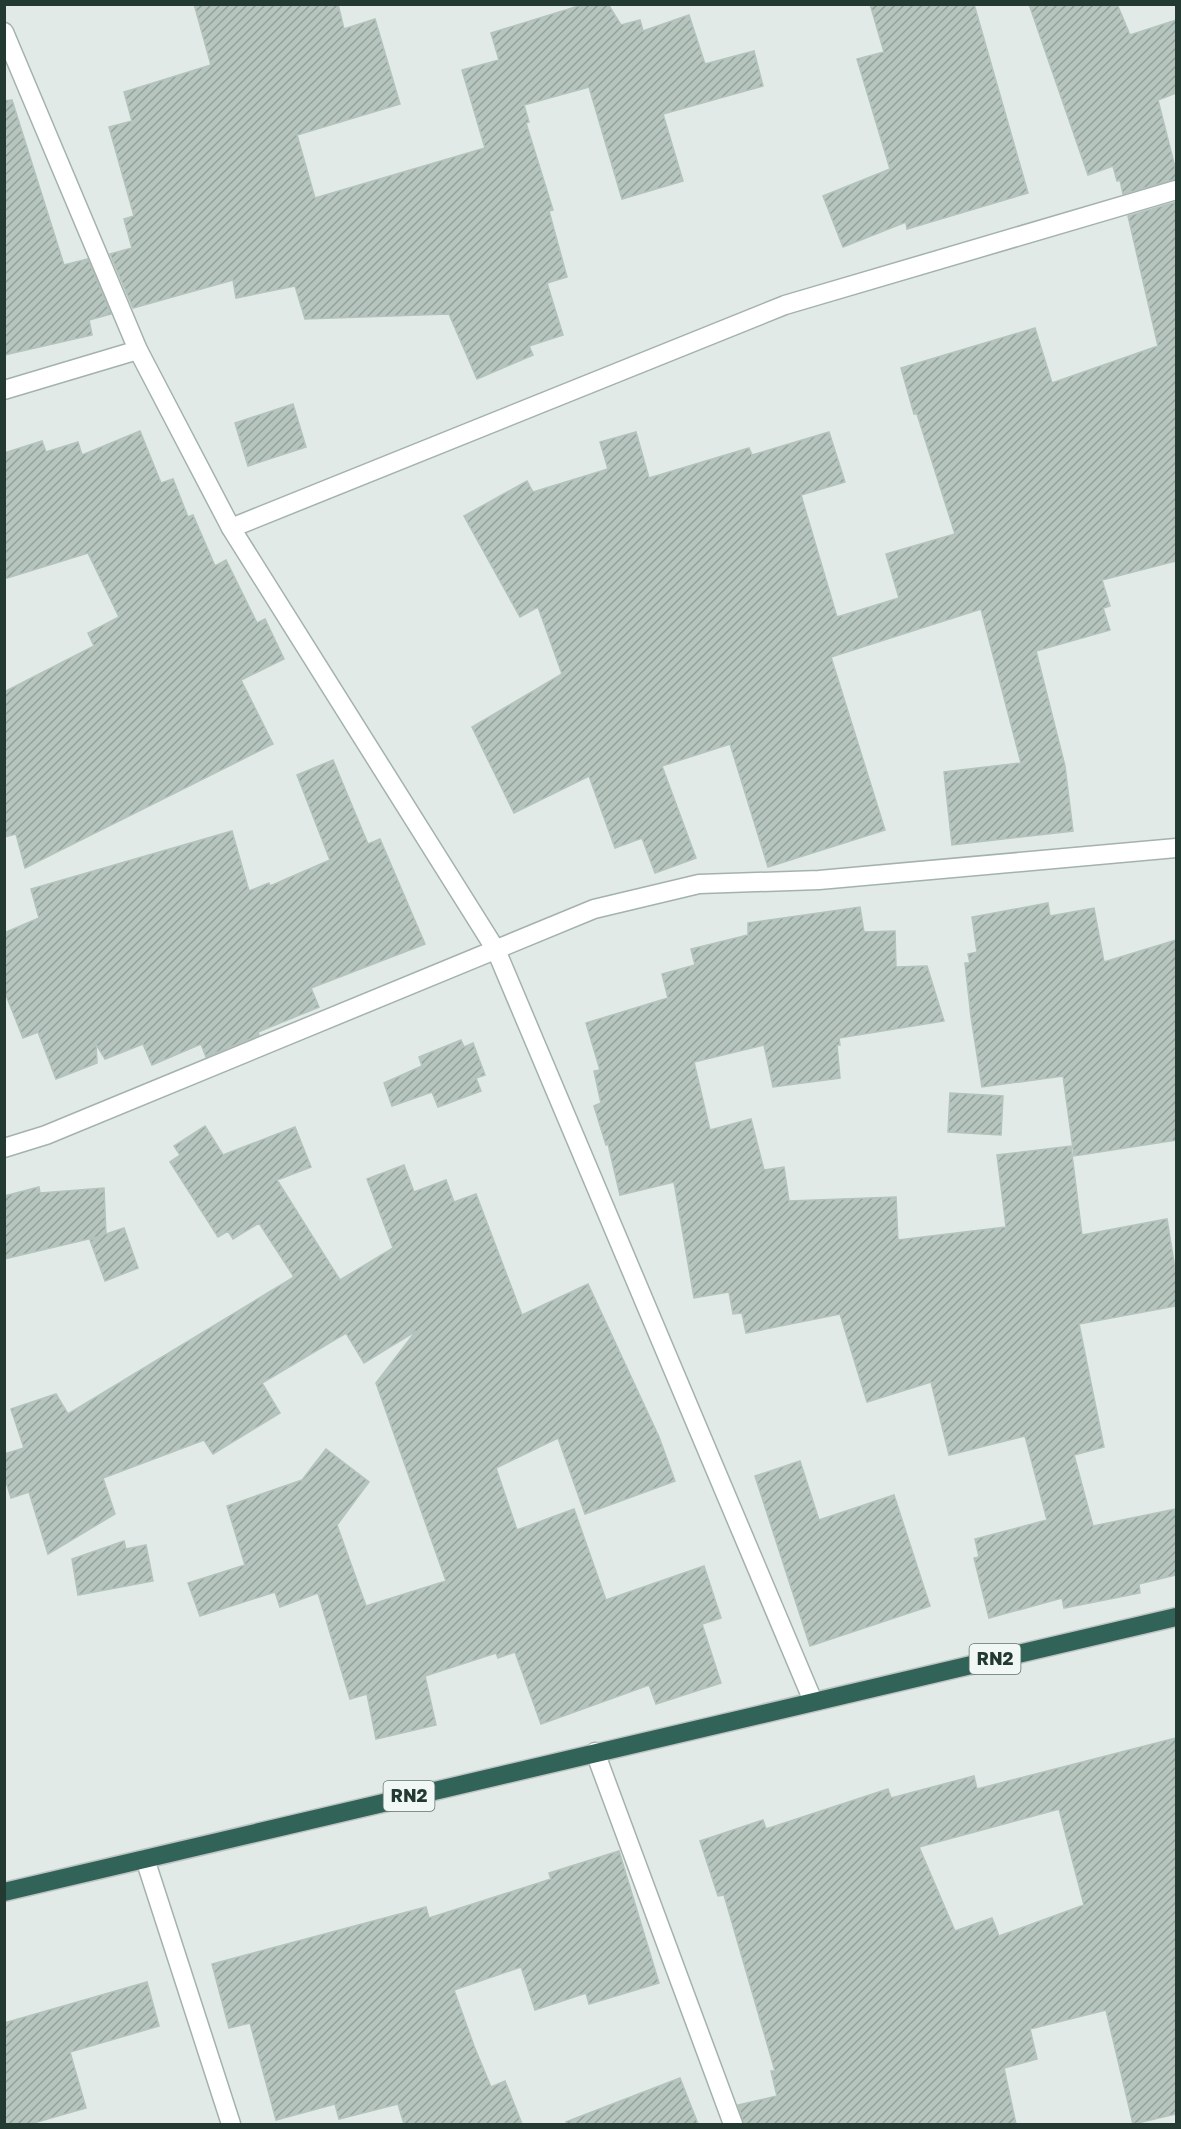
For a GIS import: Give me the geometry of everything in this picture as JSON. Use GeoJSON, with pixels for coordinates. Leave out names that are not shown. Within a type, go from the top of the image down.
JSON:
{"type":"FeatureCollection","features":[{"type":"Feature","properties":{"kind":"highway","name":"RN2"},"geometry":{"type":"LineString","coordinates":[[4,1892],[1176,1617]]}},
{"type":"Feature","properties":{"kind":"street"},"geometry":{"type":"LineString","coordinates":[[4,32],[138,350],[231,528],[496,950],[813,1701]]}},
{"type":"Feature","properties":{"kind":"street"},"geometry":{"type":"LineString","coordinates":[[231,528],[785,304],[1176,190]]}},
{"type":"Feature","properties":{"kind":"street"},"geometry":{"type":"LineString","coordinates":[[4,390],[138,350]]}},
{"type":"Feature","properties":{"kind":"street"},"geometry":{"type":"LineString","coordinates":[[4,1148],[46,1135],[594,909],[699,884],[819,880],[1176,848]]}},
{"type":"Feature","properties":{"kind":"street"},"geometry":{"type":"LineString","coordinates":[[595,1752],[733,2124]]}},
{"type":"Feature","properties":{"kind":"street"},"geometry":{"type":"LineString","coordinates":[[145,1859],[231,2124]]}},
{"type":"Feature","properties":{"kind":"building"},"geometry":{"type":"Polygon","coordinates":[[[194,4],[338,4],[344,29],[375,19],[400,104],[297,135],[315,198],[485,148],[462,70],[499,60],[491,33],[585,4],[608,4],[621,25],[640,20],[643,31],[689,15],[705,64],[754,51],[763,86],[663,114],[683,181],[622,199],[589,87],[524,105],[529,122],[526,123],[553,210],[549,211],[567,277],[547,283],[563,335],[529,346],[533,355],[477,379],[449,314],[305,319],[295,286],[236,298],[233,280],[133,308],[110,254],[132,248],[124,219],[134,216],[109,127],[132,121],[124,92],[211,65],[194,4]]]}},
{"type":"Feature","properties":{"kind":"building"},"geometry":{"type":"Polygon","coordinates":[[[870,4],[974,4],[1028,193],[907,229],[906,222],[843,247],[823,196],[890,169],[857,59],[884,52],[870,4]]]}},
{"type":"Feature","properties":{"kind":"building"},"geometry":{"type":"Polygon","coordinates":[[[1029,4],[1117,4],[1130,35],[1176,20],[1176,93],[1158,100],[1176,179],[1123,194],[1120,180],[1117,181],[1113,166],[1088,175],[1029,4]]]}},
{"type":"Feature","properties":{"kind":"building"},"geometry":{"type":"Polygon","coordinates":[[[12,100],[64,265],[88,259],[111,314],[89,320],[92,335],[4,355],[4,101],[12,100]]]}},
{"type":"Feature","properties":{"kind":"building"},"geometry":{"type":"Polygon","coordinates":[[[1176,202],[1176,561],[1102,580],[1110,606],[1103,608],[1110,630],[1036,651],[1065,766],[1073,831],[952,845],[944,772],[1021,763],[981,609],[831,657],[885,830],[768,867],[730,744],[662,766],[696,858],[655,873],[642,838],[615,848],[589,776],[514,813],[472,727],[562,674],[538,607],[520,617],[464,516],[527,481],[533,492],[608,469],[600,442],[636,432],[649,478],[749,448],[752,455],[829,432],[845,482],[801,495],[837,617],[899,598],[886,554],[955,534],[917,414],[914,414],[901,368],[1035,328],[1052,383],[1158,346],[1128,216],[1176,202]]]}},
{"type":"Feature","properties":{"kind":"building"},"geometry":{"type":"Polygon","coordinates":[[[293,404],[306,447],[248,466],[235,423],[293,404]]]}},
{"type":"Feature","properties":{"kind":"building"},"geometry":{"type":"Polygon","coordinates":[[[140,431],[161,483],[173,479],[188,517],[193,515],[215,566],[226,560],[257,623],[265,619],[284,659],[241,680],[273,744],[25,868],[16,834],[4,837],[4,692],[94,646],[88,633],[119,617],[88,553],[4,579],[4,453],[42,441],[46,452],[78,442],[82,455],[140,431]]]}},
{"type":"Feature","properties":{"kind":"building"},"geometry":{"type":"Polygon","coordinates":[[[333,760],[368,844],[380,839],[425,944],[311,988],[319,1007],[258,1032],[259,1035],[206,1057],[201,1044],[152,1065],[143,1044],[105,1059],[96,1044],[97,1063],[56,1079],[38,1032],[23,1038],[4,990],[4,933],[39,918],[31,889],[232,831],[249,891],[269,883],[270,886],[330,860],[297,775],[333,760]]]}},
{"type":"Feature","properties":{"kind":"building"},"geometry":{"type":"Polygon","coordinates":[[[1048,903],[1050,916],[1094,908],[1104,962],[1176,940],[1176,1140],[1074,1156],[1063,1076],[982,1087],[965,963],[970,963],[968,954],[977,952],[972,917],[1048,903]]]}},
{"type":"Feature","properties":{"kind":"building"},"geometry":{"type":"Polygon","coordinates":[[[860,907],[864,932],[895,931],[896,967],[927,966],[944,1021],[839,1038],[840,1045],[837,1045],[840,1078],[773,1087],[764,1045],[694,1062],[710,1130],[751,1119],[764,1170],[784,1167],[789,1201],[896,1197],[898,1240],[1006,1227],[997,1155],[1071,1146],[1082,1235],[1167,1219],[1176,1275],[1176,1306],[1079,1324],[1104,1447],[1074,1455],[1093,1526],[1176,1509],[1176,1575],[1139,1584],[1140,1593],[1064,1608],[1062,1598],[989,1618],[974,1558],[979,1557],[975,1539],[1047,1520],[1025,1436],[949,1455],[931,1382],[867,1402],[840,1314],[746,1333],[742,1313],[733,1314],[729,1292],[694,1298],[674,1182],[620,1195],[608,1144],[606,1145],[594,1106],[601,1103],[594,1071],[600,1070],[586,1023],[668,998],[662,974],[695,965],[691,949],[748,935],[748,923],[860,907]]]}},
{"type":"Feature","properties":{"kind":"building"},"geometry":{"type":"Polygon","coordinates":[[[461,1040],[464,1047],[473,1043],[485,1075],[476,1078],[481,1091],[438,1107],[432,1092],[392,1106],[384,1083],[422,1066],[419,1057],[461,1040]]]}},
{"type":"Feature","properties":{"kind":"building"},"geometry":{"type":"Polygon","coordinates":[[[950,1093],[1003,1096],[1001,1135],[948,1132],[950,1093]]]}},
{"type":"Feature","properties":{"kind":"building"},"geometry":{"type":"Polygon","coordinates":[[[205,1126],[223,1155],[295,1127],[311,1167],[277,1180],[340,1280],[393,1248],[367,1179],[404,1165],[414,1192],[446,1180],[454,1202],[476,1194],[522,1315],[588,1284],[659,1437],[675,1481],[585,1514],[558,1438],[496,1468],[517,1530],[574,1509],[606,1600],[704,1566],[721,1618],[702,1624],[721,1683],[656,1704],[649,1685],[541,1724],[515,1652],[498,1658],[496,1653],[425,1676],[436,1725],[376,1739],[367,1694],[350,1699],[318,1593],[280,1607],[275,1592],[200,1616],[188,1583],[245,1565],[227,1506],[302,1480],[326,1449],[369,1482],[337,1525],[366,1606],[446,1581],[376,1383],[416,1331],[364,1363],[346,1333],[262,1383],[280,1413],[213,1454],[204,1440],[103,1478],[115,1514],[48,1554],[29,1492],[11,1498],[4,1475],[4,1454],[24,1448],[11,1409],[56,1394],[68,1414],[294,1277],[259,1223],[233,1239],[228,1231],[218,1237],[170,1162],[180,1155],[174,1146],[205,1126]]]}},
{"type":"Feature","properties":{"kind":"building"},"geometry":{"type":"Polygon","coordinates":[[[39,1187],[40,1193],[104,1188],[106,1234],[124,1228],[138,1268],[105,1281],[90,1240],[101,1236],[4,1259],[4,1196],[39,1187]]]}},
{"type":"Feature","properties":{"kind":"building"},"geometry":{"type":"Polygon","coordinates":[[[800,1461],[819,1520],[894,1495],[930,1606],[810,1646],[755,1476],[800,1461]]]}},
{"type":"Feature","properties":{"kind":"building"},"geometry":{"type":"Polygon","coordinates":[[[124,1541],[126,1549],[146,1545],[153,1581],[78,1595],[72,1559],[124,1541]]]}},
{"type":"Feature","properties":{"kind":"building"},"geometry":{"type":"Polygon","coordinates":[[[1176,1738],[1176,2114],[1133,2124],[1106,2010],[1030,2029],[1037,2059],[1004,2068],[1016,2124],[744,2124],[738,2105],[777,2096],[771,2071],[775,2071],[724,1895],[718,1896],[700,1841],[763,1820],[766,1829],[888,1789],[891,1798],[974,1776],[977,1789],[1176,1738]],[[1059,1809],[919,1847],[955,1931],[992,1918],[999,1936],[1084,1905],[1059,1809]]]}},
{"type":"Feature","properties":{"kind":"building"},"geometry":{"type":"Polygon","coordinates":[[[619,1851],[659,1983],[589,2004],[586,1993],[535,2010],[521,1967],[454,1990],[491,2087],[505,2081],[522,2124],[404,2124],[398,2104],[339,2119],[335,2104],[276,2120],[250,2023],[229,2028],[212,1964],[426,1907],[429,1918],[551,1879],[549,1873],[619,1851]]]}},
{"type":"Feature","properties":{"kind":"building"},"geometry":{"type":"Polygon","coordinates":[[[147,1982],[159,2026],[70,2052],[86,2108],[30,2124],[4,2124],[4,2023],[147,1982]]]}},
{"type":"Feature","properties":{"kind":"building"},"geometry":{"type":"Polygon","coordinates":[[[680,2078],[698,2124],[567,2124],[566,2122],[680,2078]]]}}]}
